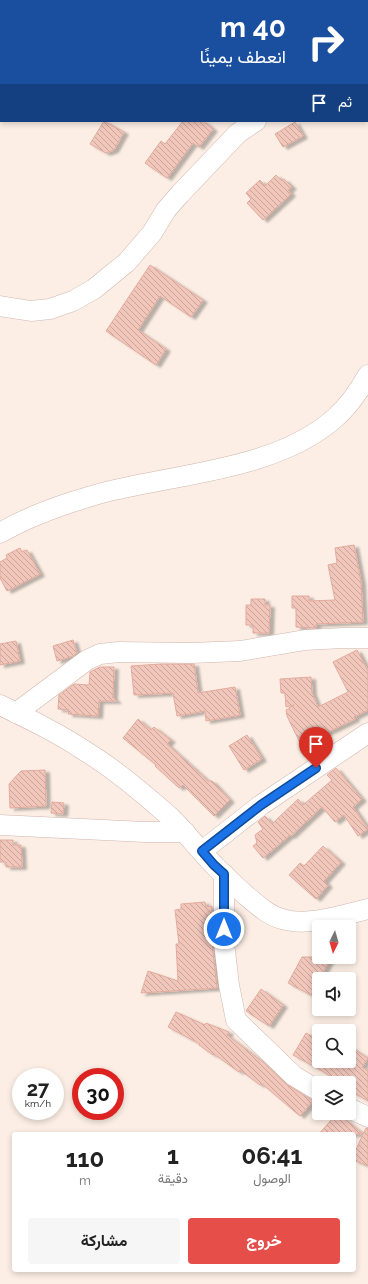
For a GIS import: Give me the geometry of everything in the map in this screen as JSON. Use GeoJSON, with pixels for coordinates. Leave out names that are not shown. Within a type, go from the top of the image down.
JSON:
{"type":"FeatureCollection","features":[{"type":"Feature","properties":{"kind":"street"},"geometry":{"type":"LineString","coordinates":[[0,306],[31,311],[50,309],[73,301],[94,289],[127,262],[148,238],[166,210],[180,194],[238,133],[254,122]]}},
{"type":"Feature","properties":{"kind":"street"},"geometry":{"type":"LineString","coordinates":[[0,533],[15,524],[38,514],[93,495],[233,466],[273,454],[316,433],[336,418],[359,391],[368,375]]}},
{"type":"Feature","properties":{"kind":"street"},"geometry":{"type":"LineString","coordinates":[[368,638],[305,640],[240,651],[191,653],[119,652],[100,654],[87,660],[8,709],[84,750],[102,762],[169,816],[214,865],[252,901],[269,914],[291,921],[307,921],[344,915],[368,909]]}},
{"type":"Feature","properties":{"kind":"street"},"geometry":{"type":"LineString","coordinates":[[202,851],[261,805],[368,732]]}},
{"type":"Feature","properties":{"kind":"street"},"geometry":{"type":"LineString","coordinates":[[0,825],[145,832],[185,832]]}},
{"type":"Feature","properties":{"kind":"street"},"geometry":{"type":"LineString","coordinates":[[224,874],[224,943],[229,985],[236,1020],[294,1076],[312,1087]]}},
{"type":"Feature","properties":{"kind":"street"},"geometry":{"type":"LineString","coordinates":[[356,1111],[368,1117]]}},
{"type":"Feature","properties":{"kind":"building"},"geometry":{"type":"Polygon","coordinates":[[[103,122],[124,132],[114,150],[106,153],[90,144],[103,122]]]}},
{"type":"Feature","properties":{"kind":"building"},"geometry":{"type":"Polygon","coordinates":[[[182,122],[204,122],[213,129],[199,147],[193,143],[167,178],[145,163],[161,141],[165,144],[182,122]]]}},
{"type":"Feature","properties":{"kind":"building"},"geometry":{"type":"Polygon","coordinates":[[[295,122],[303,136],[283,147],[275,134],[295,122]]]}},
{"type":"Feature","properties":{"kind":"building"},"geometry":{"type":"Polygon","coordinates":[[[276,175],[282,181],[284,179],[292,187],[288,190],[291,194],[263,220],[247,203],[251,199],[246,193],[260,180],[265,186],[276,175]]]}},
{"type":"Feature","properties":{"kind":"building"},"geometry":{"type":"Polygon","coordinates":[[[150,265],[203,300],[191,317],[160,296],[138,330],[166,349],[156,365],[106,331],[150,265]]]}},
{"type":"Feature","properties":{"kind":"building"},"geometry":{"type":"Polygon","coordinates":[[[354,545],[361,582],[363,622],[316,624],[316,628],[296,627],[296,608],[292,608],[292,596],[309,596],[309,601],[335,600],[328,565],[337,563],[335,548],[354,545]]]}},
{"type":"Feature","properties":{"kind":"building"},"geometry":{"type":"Polygon","coordinates":[[[20,548],[22,552],[27,550],[40,574],[7,591],[0,578],[0,562],[7,558],[6,555],[20,548]]]}},
{"type":"Feature","properties":{"kind":"building"},"geometry":{"type":"Polygon","coordinates":[[[251,599],[265,599],[265,605],[270,605],[269,633],[253,633],[253,625],[246,625],[246,605],[251,605],[251,599]]]}},
{"type":"Feature","properties":{"kind":"building"},"geometry":{"type":"Polygon","coordinates":[[[73,640],[77,653],[73,656],[57,661],[53,646],[73,640]]]}},
{"type":"Feature","properties":{"kind":"building"},"geometry":{"type":"Polygon","coordinates":[[[16,641],[20,661],[0,665],[0,644],[16,641]]]}},
{"type":"Feature","properties":{"kind":"building"},"geometry":{"type":"Polygon","coordinates":[[[357,650],[368,671],[368,710],[354,717],[355,719],[301,745],[287,716],[286,710],[294,705],[286,707],[285,693],[281,693],[280,679],[311,677],[312,693],[318,707],[348,692],[333,662],[357,650]]]}},
{"type":"Feature","properties":{"kind":"building"},"geometry":{"type":"Polygon","coordinates":[[[194,664],[198,693],[235,687],[240,715],[206,721],[205,711],[177,716],[173,693],[134,695],[131,666],[194,664]]]}},
{"type":"Feature","properties":{"kind":"building"},"geometry":{"type":"Polygon","coordinates":[[[100,667],[114,667],[112,697],[117,701],[99,701],[98,716],[68,714],[69,710],[58,709],[59,695],[74,684],[89,685],[90,672],[100,667]]]}},
{"type":"Feature","properties":{"kind":"building"},"geometry":{"type":"Polygon","coordinates":[[[138,719],[151,730],[154,727],[171,740],[167,744],[208,781],[212,781],[230,800],[214,816],[183,785],[179,788],[155,766],[156,765],[123,738],[138,719]]]}},
{"type":"Feature","properties":{"kind":"building"},"geometry":{"type":"Polygon","coordinates":[[[247,735],[262,759],[244,770],[229,746],[247,735]]]}},
{"type":"Feature","properties":{"kind":"building"},"geometry":{"type":"Polygon","coordinates":[[[336,768],[362,799],[353,807],[368,829],[358,836],[344,815],[335,822],[322,807],[291,836],[290,835],[263,858],[253,846],[257,843],[255,835],[263,829],[258,822],[265,816],[272,824],[298,799],[303,805],[332,780],[327,775],[336,768]]]}},
{"type":"Feature","properties":{"kind":"building"},"geometry":{"type":"Polygon","coordinates":[[[45,770],[46,806],[10,808],[9,784],[21,771],[45,770]]]}},
{"type":"Feature","properties":{"kind":"building"},"geometry":{"type":"Polygon","coordinates":[[[52,802],[64,803],[63,814],[51,813],[52,802]]]}},
{"type":"Feature","properties":{"kind":"building"},"geometry":{"type":"Polygon","coordinates":[[[0,840],[13,840],[13,845],[21,845],[22,867],[6,867],[6,862],[0,862],[0,840]]]}},
{"type":"Feature","properties":{"kind":"building"},"geometry":{"type":"Polygon","coordinates":[[[323,846],[341,862],[324,881],[328,885],[316,899],[289,875],[300,863],[304,866],[323,846]]]}},
{"type":"Feature","properties":{"kind":"building"},"geometry":{"type":"Polygon","coordinates":[[[205,902],[206,907],[212,906],[212,943],[217,988],[141,993],[148,971],[178,981],[176,944],[179,944],[175,910],[181,909],[181,904],[205,902]]]}},
{"type":"Feature","properties":{"kind":"building"},"geometry":{"type":"Polygon","coordinates":[[[302,957],[312,957],[312,964],[327,964],[323,972],[312,972],[311,995],[288,983],[302,957]]]}},
{"type":"Feature","properties":{"kind":"building"},"geometry":{"type":"Polygon","coordinates":[[[261,989],[283,1005],[269,1026],[246,1011],[261,989]]]}},
{"type":"Feature","properties":{"kind":"building"},"geometry":{"type":"Polygon","coordinates":[[[176,1012],[205,1025],[206,1023],[229,1032],[227,1035],[264,1063],[286,1084],[312,1100],[312,1102],[300,1116],[261,1083],[260,1085],[240,1070],[239,1072],[214,1054],[213,1055],[199,1045],[200,1044],[168,1027],[176,1012]]]}},
{"type":"Feature","properties":{"kind":"building"},"geometry":{"type":"Polygon","coordinates":[[[306,1033],[312,1036],[312,1065],[293,1055],[306,1033]]]}},
{"type":"Feature","properties":{"kind":"building"},"geometry":{"type":"Polygon","coordinates":[[[356,1050],[368,1058],[362,1067],[368,1071],[368,1101],[356,1094],[356,1076],[330,1076],[317,1068],[356,1068],[356,1050]]]}},
{"type":"Feature","properties":{"kind":"building"},"geometry":{"type":"Polygon","coordinates":[[[331,1120],[346,1120],[363,1134],[356,1134],[356,1132],[321,1132],[331,1120]]]}},
{"type":"Feature","properties":{"kind":"building"},"geometry":{"type":"Polygon","coordinates":[[[366,1128],[368,1128],[368,1166],[356,1161],[356,1150],[366,1128]]]}},
{"type":"Feature","properties":{"kind":"route"},"geometry":{"type":"LineString","coordinates":[[224,929],[224,874],[202,851],[261,805],[316,768]]}}]}
